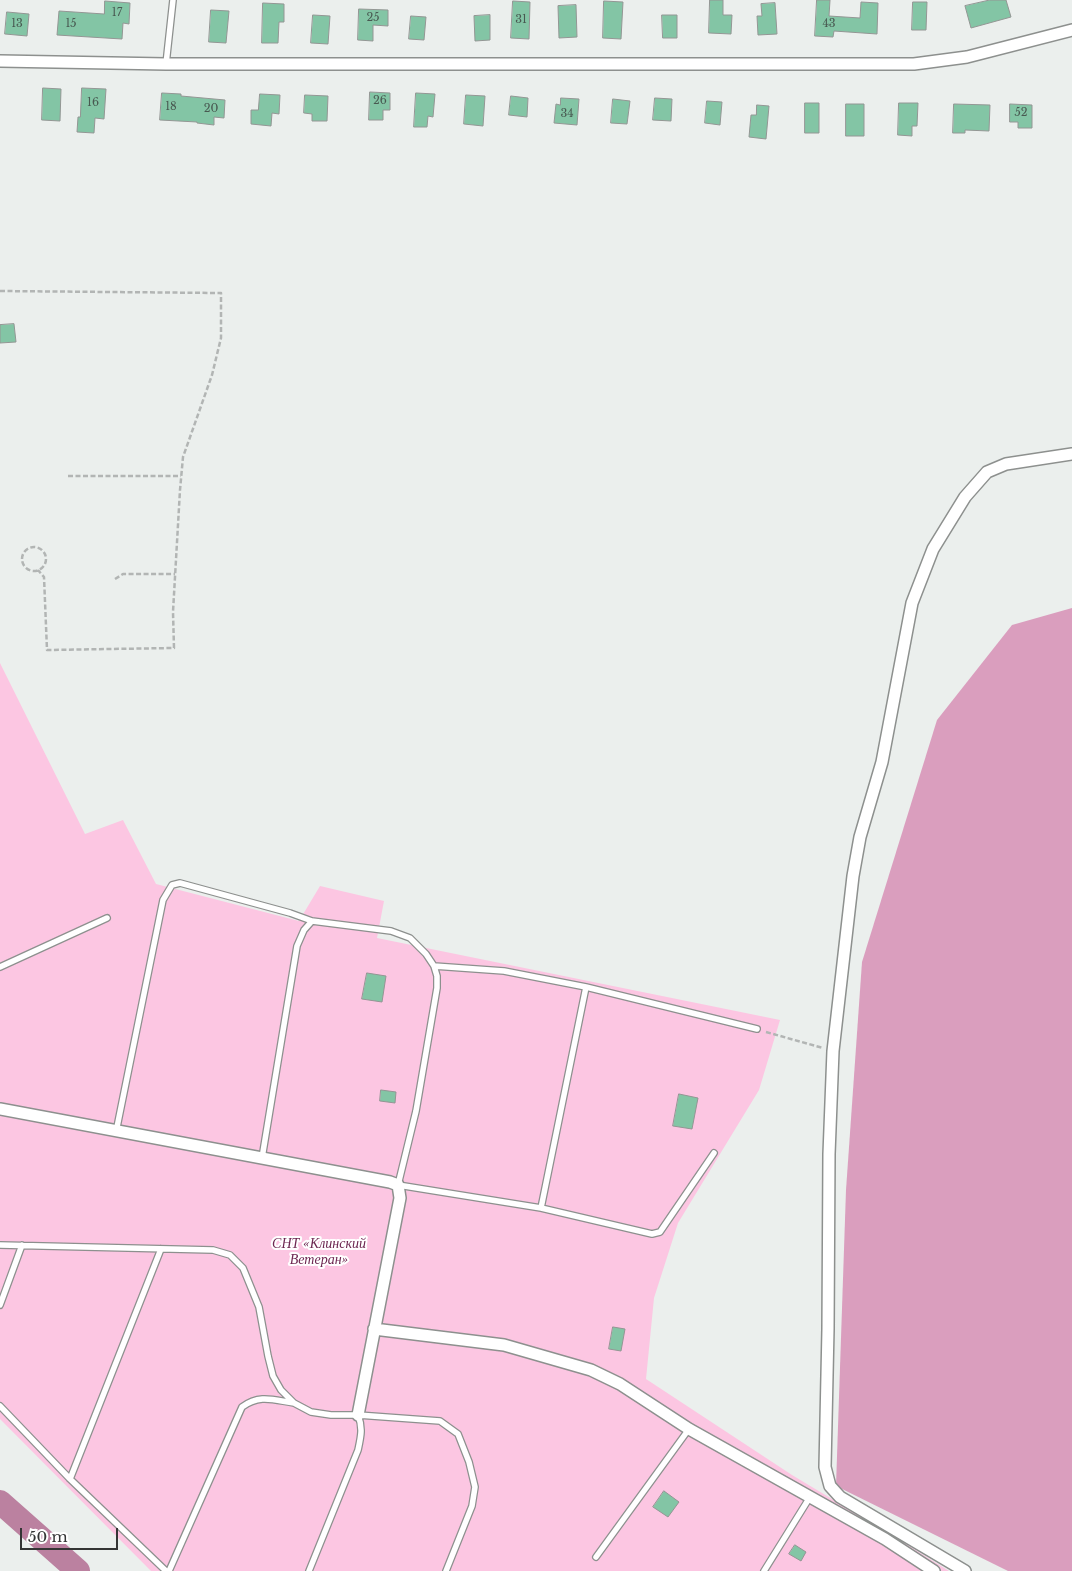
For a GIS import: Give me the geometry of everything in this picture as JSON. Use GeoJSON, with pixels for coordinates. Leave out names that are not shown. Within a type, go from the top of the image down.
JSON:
{"type":"FeatureCollection","features":[{"type":"Feature","properties":{"kind":"street"},"geometry":{"type":"LineString","coordinates":[[0,61],[166,64],[914,64],[967,57],[1072,30]]}},
{"type":"Feature","properties":{"kind":"street"},"geometry":{"type":"LineString","coordinates":[[965,1571],[840,1497],[830,1486],[825,1467],[829,1154],[833,1051],[853,876],[860,837],[882,762],[912,603],[933,549],[965,497],[987,472],[1006,464],[1072,454]]}},
{"type":"Feature","properties":{"kind":"street"},"geometry":{"type":"LineString","coordinates":[[0,1109],[398,1185],[400,1198],[358,1415]]}},
{"type":"Feature","properties":{"kind":"street"},"geometry":{"type":"LineString","coordinates":[[374,1329],[504,1345],[591,1370],[620,1384],[688,1429],[885,1539],[934,1571]]}},
{"type":"Feature","properties":{"kind":"lane"},"geometry":{"type":"LineString","coordinates":[[166,64],[173,0]]}},
{"type":"Feature","properties":{"kind":"lane"},"geometry":{"type":"LineString","coordinates":[[116,1132],[163,900],[172,885],[180,883],[290,913],[312,921],[391,930],[410,938],[426,954],[434,966],[437,976],[435,998],[416,1112],[398,1185],[541,1208],[652,1234],[660,1232],[714,1153]]}},
{"type":"Feature","properties":{"kind":"lane"},"geometry":{"type":"LineString","coordinates":[[0,967],[107,918]]}},
{"type":"Feature","properties":{"kind":"lane"},"geometry":{"type":"LineString","coordinates":[[262,1158],[297,946],[304,930],[312,921]]}},
{"type":"Feature","properties":{"kind":"lane"},"geometry":{"type":"LineString","coordinates":[[434,966],[504,971],[586,987],[757,1029]]}},
{"type":"Feature","properties":{"kind":"lane"},"geometry":{"type":"LineString","coordinates":[[541,1208],[586,987]]}},
{"type":"Feature","properties":{"kind":"lane"},"geometry":{"type":"LineString","coordinates":[[0,1245],[213,1250],[230,1255],[243,1268],[259,1307],[273,1376],[281,1390],[294,1403],[311,1412],[331,1415],[440,1421],[458,1434],[469,1462],[474,1487],[472,1506],[446,1571]]}},
{"type":"Feature","properties":{"kind":"lane"},"geometry":{"type":"LineString","coordinates":[[0,1305],[22,1245]]}},
{"type":"Feature","properties":{"kind":"lane"},"geometry":{"type":"LineString","coordinates":[[70,1479],[161,1249]]}},
{"type":"Feature","properties":{"kind":"lane"},"geometry":{"type":"LineString","coordinates":[[0,1406],[70,1479],[167,1571],[242,1407],[251,1400],[266,1398],[294,1403]]}},
{"type":"Feature","properties":{"kind":"lane"},"geometry":{"type":"LineString","coordinates":[[309,1571],[358,1450],[362,1435],[362,1425],[358,1415]]}},
{"type":"Feature","properties":{"kind":"lane"},"geometry":{"type":"LineString","coordinates":[[596,1557],[688,1429]]}},
{"type":"Feature","properties":{"kind":"lane"},"geometry":{"type":"LineString","coordinates":[[764,1571],[810,1497]]}},
{"type":"Feature","properties":{"kind":"path"},"geometry":{"type":"LineString","coordinates":[[0,291],[221,293],[221,338],[212,375],[183,457],[173,612],[174,648],[47,650],[44,576],[38,570],[31,570],[23,564],[22,556],[29,548],[37,548],[44,553],[44,564],[38,570]]}},
{"type":"Feature","properties":{"kind":"path"},"geometry":{"type":"LineString","coordinates":[[68,476],[181,476]]}},
{"type":"Feature","properties":{"kind":"path"},"geometry":{"type":"LineString","coordinates":[[115,579],[123,574],[175,574]]}},
{"type":"Feature","properties":{"kind":"path"},"geometry":{"type":"LineString","coordinates":[[757,1029],[833,1051]]}},
{"type":"Feature","properties":{"kind":"green space","name":"СНТ «Клинский Ветеран»"},"geometry":{"type":"Polygon","coordinates":[[[0,663],[85,834],[123,820],[156,884],[299,921],[320,886],[384,901],[377,938],[780,1020],[759,1090],[678,1223],[654,1298],[646,1379],[792,1475],[949,1571],[151,1571],[0,1419],[0,663]]]}},
{"type":"Feature","properties":{"kind":"shaded area"},"geometry":{"type":"Polygon","coordinates":[[[1072,608],[1072,1571],[1008,1571],[836,1486],[846,1190],[862,962],[937,720],[1012,625],[1072,608]]]}},
{"type":"Feature","properties":{"kind":"building"},"geometry":{"type":"Polygon","coordinates":[[[710,0],[723,0],[723,15],[732,15],[731,34],[709,33],[710,0]]]}},
{"type":"Feature","properties":{"kind":"building"},"geometry":{"type":"Polygon","coordinates":[[[817,0],[830,0],[829,16],[860,18],[861,2],[878,3],[877,34],[834,31],[833,37],[815,36],[817,0]]]}},
{"type":"Feature","properties":{"kind":"building"},"geometry":{"type":"Polygon","coordinates":[[[990,0],[1006,0],[1011,17],[971,28],[965,6],[990,0]]]}},
{"type":"Feature","properties":{"kind":"building"},"geometry":{"type":"Polygon","coordinates":[[[105,1],[130,3],[129,24],[123,23],[122,39],[57,35],[59,11],[104,14],[105,1]]]}},
{"type":"Feature","properties":{"kind":"building"},"geometry":{"type":"Polygon","coordinates":[[[513,1],[530,2],[529,39],[511,38],[513,1]]]}},
{"type":"Feature","properties":{"kind":"building"},"geometry":{"type":"Polygon","coordinates":[[[604,1],[623,2],[621,39],[603,38],[604,1]]]}},
{"type":"Feature","properties":{"kind":"building"},"geometry":{"type":"Polygon","coordinates":[[[913,2],[927,2],[926,30],[912,30],[913,2]]]}},
{"type":"Feature","properties":{"kind":"building"},"geometry":{"type":"Polygon","coordinates":[[[263,3],[284,4],[284,22],[279,22],[278,43],[262,43],[263,3]]]}},
{"type":"Feature","properties":{"kind":"building"},"geometry":{"type":"Polygon","coordinates":[[[775,3],[777,34],[758,35],[757,16],[762,16],[761,4],[775,3]]]}},
{"type":"Feature","properties":{"kind":"building"},"geometry":{"type":"Polygon","coordinates":[[[576,5],[577,37],[559,38],[558,6],[576,5]]]}},
{"type":"Feature","properties":{"kind":"building"},"geometry":{"type":"Polygon","coordinates":[[[359,9],[388,10],[388,26],[373,25],[373,41],[358,40],[359,9]]]}},
{"type":"Feature","properties":{"kind":"building"},"geometry":{"type":"Polygon","coordinates":[[[211,10],[229,11],[226,43],[209,42],[211,10]]]}},
{"type":"Feature","properties":{"kind":"building"},"geometry":{"type":"Polygon","coordinates":[[[7,12],[29,14],[27,36],[5,34],[7,12]]]}},
{"type":"Feature","properties":{"kind":"building"},"geometry":{"type":"Polygon","coordinates":[[[313,15],[330,16],[328,44],[311,43],[313,15]]]}},
{"type":"Feature","properties":{"kind":"building"},"geometry":{"type":"Polygon","coordinates":[[[490,15],[490,40],[475,41],[474,16],[490,15]]]}},
{"type":"Feature","properties":{"kind":"building"},"geometry":{"type":"Polygon","coordinates":[[[662,15],[677,15],[677,38],[663,38],[662,15]]]}},
{"type":"Feature","properties":{"kind":"building"},"geometry":{"type":"Polygon","coordinates":[[[411,16],[426,17],[424,40],[409,39],[411,16]]]}},
{"type":"Feature","properties":{"kind":"building"},"geometry":{"type":"Polygon","coordinates":[[[43,88],[61,89],[60,121],[42,120],[43,88]]]}},
{"type":"Feature","properties":{"kind":"building"},"geometry":{"type":"Polygon","coordinates":[[[82,88],[106,89],[104,119],[95,118],[94,133],[77,132],[82,88]]]}},
{"type":"Feature","properties":{"kind":"building"},"geometry":{"type":"Polygon","coordinates":[[[370,92],[390,93],[390,110],[383,110],[383,120],[369,120],[370,92]]]}},
{"type":"Feature","properties":{"kind":"building"},"geometry":{"type":"Polygon","coordinates":[[[162,93],[225,100],[224,118],[214,117],[214,125],[160,120],[162,93]]]}},
{"type":"Feature","properties":{"kind":"building"},"geometry":{"type":"Polygon","coordinates":[[[416,93],[435,94],[433,117],[428,116],[427,127],[414,127],[416,93]]]}},
{"type":"Feature","properties":{"kind":"building"},"geometry":{"type":"Polygon","coordinates":[[[260,94],[280,95],[279,114],[272,113],[271,126],[251,124],[251,110],[258,110],[260,94]]]}},
{"type":"Feature","properties":{"kind":"building"},"geometry":{"type":"Polygon","coordinates":[[[305,95],[328,96],[327,121],[312,121],[312,114],[304,113],[305,95]]]}},
{"type":"Feature","properties":{"kind":"building"},"geometry":{"type":"Polygon","coordinates":[[[466,95],[485,96],[483,126],[464,124],[466,95]]]}},
{"type":"Feature","properties":{"kind":"building"},"geometry":{"type":"Polygon","coordinates":[[[511,96],[528,98],[527,117],[509,115],[511,96]]]}},
{"type":"Feature","properties":{"kind":"building"},"geometry":{"type":"Polygon","coordinates":[[[561,98],[579,99],[577,125],[554,123],[556,104],[560,105],[561,98]]]}},
{"type":"Feature","properties":{"kind":"building"},"geometry":{"type":"Polygon","coordinates":[[[655,98],[672,99],[671,121],[653,120],[655,98]]]}},
{"type":"Feature","properties":{"kind":"building"},"geometry":{"type":"Polygon","coordinates":[[[613,99],[630,101],[627,124],[611,123],[613,99]]]}},
{"type":"Feature","properties":{"kind":"building"},"geometry":{"type":"Polygon","coordinates":[[[707,101],[722,102],[720,125],[705,123],[707,101]]]}},
{"type":"Feature","properties":{"kind":"building"},"geometry":{"type":"Polygon","coordinates":[[[805,103],[819,103],[819,133],[805,133],[805,103]]]}},
{"type":"Feature","properties":{"kind":"building"},"geometry":{"type":"Polygon","coordinates":[[[899,103],[918,103],[917,126],[912,126],[912,136],[898,135],[899,103]]]}},
{"type":"Feature","properties":{"kind":"building"},"geometry":{"type":"Polygon","coordinates":[[[846,104],[864,104],[864,136],[846,136],[846,104]]]}},
{"type":"Feature","properties":{"kind":"building"},"geometry":{"type":"Polygon","coordinates":[[[954,104],[990,105],[989,131],[965,130],[965,133],[953,133],[954,104]]]}},
{"type":"Feature","properties":{"kind":"building"},"geometry":{"type":"Polygon","coordinates":[[[1010,104],[1032,105],[1032,128],[1018,128],[1018,122],[1010,122],[1010,104]]]}},
{"type":"Feature","properties":{"kind":"building"},"geometry":{"type":"Polygon","coordinates":[[[757,105],[769,106],[766,139],[749,137],[751,115],[756,115],[757,105]]]}},
{"type":"Feature","properties":{"kind":"building"},"geometry":{"type":"Polygon","coordinates":[[[14,324],[16,342],[0,343],[0,325],[14,324]]]}},
{"type":"Feature","properties":{"kind":"building"},"geometry":{"type":"Polygon","coordinates":[[[367,973],[386,976],[382,1002],[362,999],[367,973]]]}},
{"type":"Feature","properties":{"kind":"building"},"geometry":{"type":"Polygon","coordinates":[[[381,1090],[396,1092],[395,1103],[380,1101],[381,1090]]]}},
{"type":"Feature","properties":{"kind":"building"},"geometry":{"type":"Polygon","coordinates":[[[679,1094],[698,1098],[692,1129],[673,1126],[679,1094]]]}},
{"type":"Feature","properties":{"kind":"building"},"geometry":{"type":"Polygon","coordinates":[[[613,1327],[625,1329],[621,1351],[609,1349],[613,1327]]]}},
{"type":"Feature","properties":{"kind":"building"},"geometry":{"type":"Polygon","coordinates":[[[664,1491],[679,1502],[668,1517],[653,1507],[664,1491]]]}},
{"type":"Feature","properties":{"kind":"building"},"geometry":{"type":"Polygon","coordinates":[[[795,1545],[806,1552],[801,1561],[789,1554],[795,1545]]]}},
{"type":"Feature","properties":{"kind":"waterway"},"geometry":{"type":"LineString","coordinates":[[0,1502],[78,1571]]}}]}
